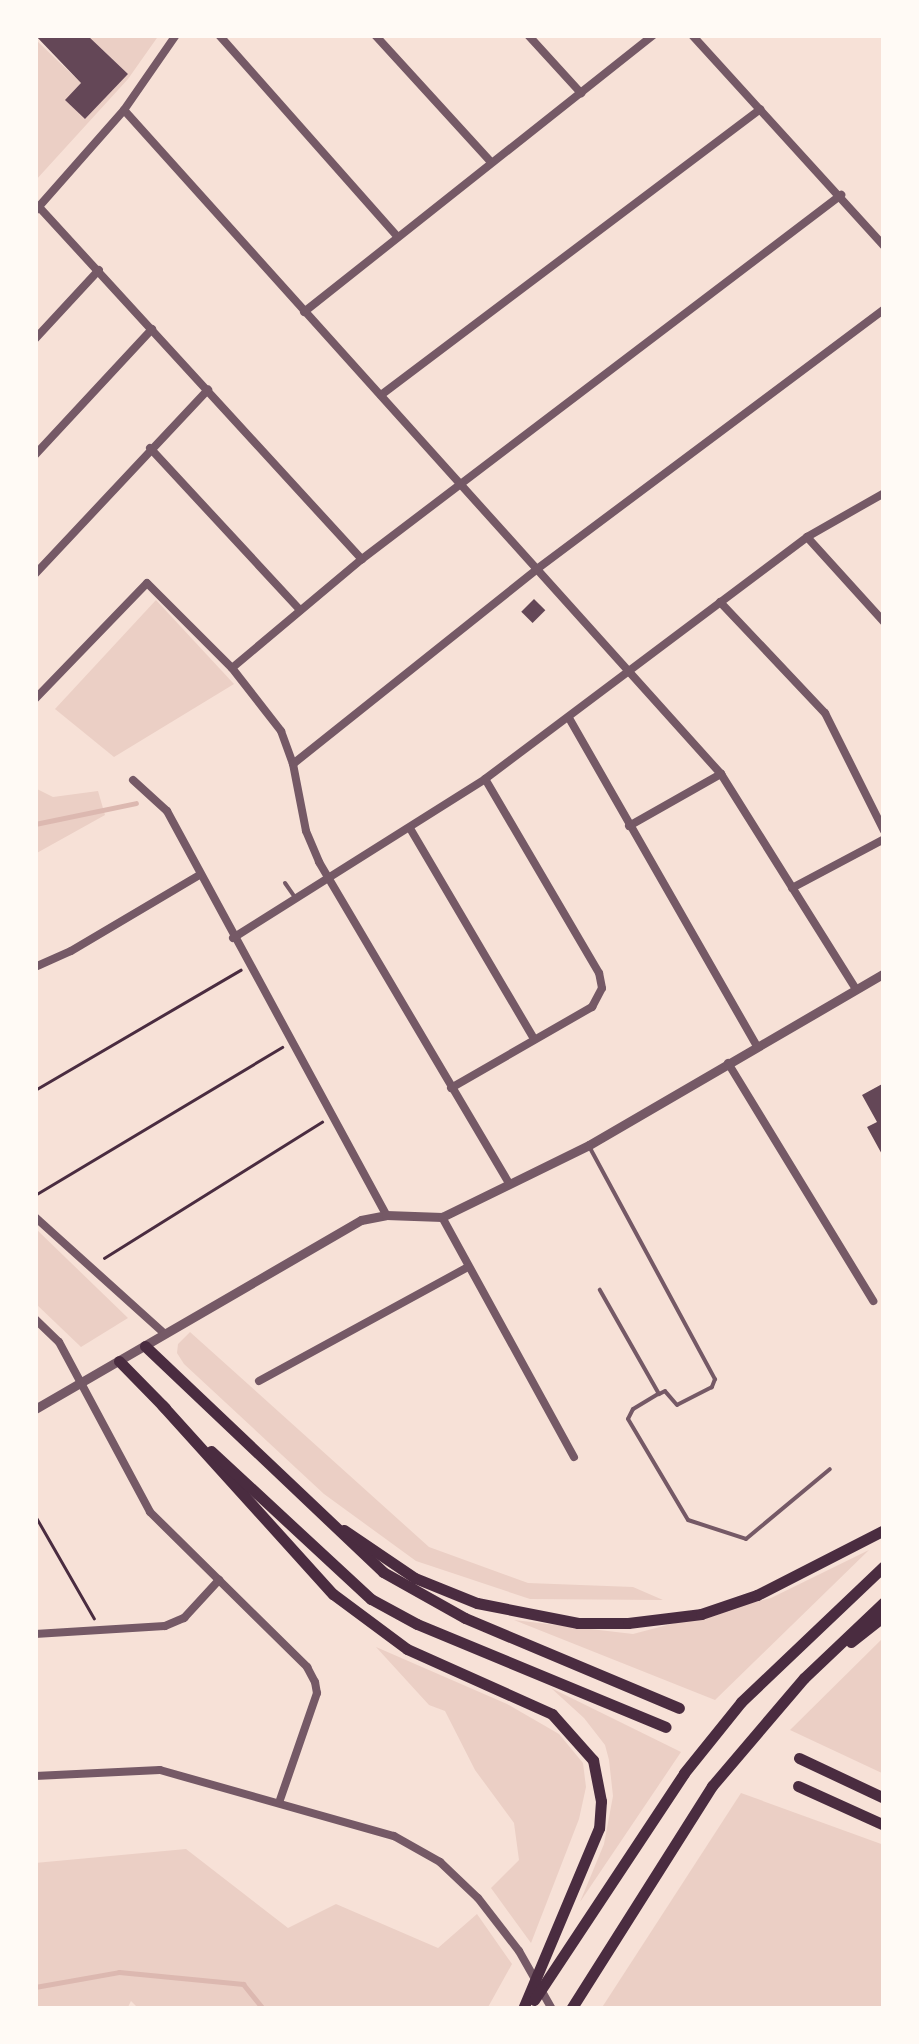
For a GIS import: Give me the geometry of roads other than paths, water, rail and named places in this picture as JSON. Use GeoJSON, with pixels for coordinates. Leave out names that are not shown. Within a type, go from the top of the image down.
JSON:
{"type":"FeatureCollection","features":[{"type":"Feature","properties":{"kind":"highway"},"geometry":{"type":"LineString","coordinates":[[146,1346],[308,1506],[383,1572],[433,1603],[679,1708]]}},
{"type":"Feature","properties":{"kind":"highway"},"geometry":{"type":"LineString","coordinates":[[119,1361],[332,1594],[387,1638],[552,1714],[581,1742],[593,1760],[602,1802],[590,1856],[526,2009]]}},
{"type":"Feature","properties":{"kind":"highway"},"geometry":{"type":"LineString","coordinates":[[162,1405],[371,1599],[418,1624],[666,1727]]}},
{"type":"Feature","properties":{"kind":"highway"},"geometry":{"type":"LineString","coordinates":[[308,1506],[439,1590],[512,1612],[578,1622],[628,1622],[701,1614],[806,1574],[884,1530]]}},
{"type":"Feature","properties":{"kind":"highway"},"geometry":{"type":"LineString","coordinates":[[526,2009],[684,1773],[740,1702],[884,1566]]}},
{"type":"Feature","properties":{"kind":"highway"},"geometry":{"type":"LineString","coordinates":[[570,2009],[618,1928],[712,1786],[804,1678],[884,1602]]}},
{"type":"Feature","properties":{"kind":"highway"},"geometry":{"type":"LineString","coordinates":[[804,1678],[884,1616]]}},
{"type":"Feature","properties":{"kind":"highway"},"geometry":{"type":"LineString","coordinates":[[800,1758],[884,1798]]}},
{"type":"Feature","properties":{"kind":"highway"},"geometry":{"type":"LineString","coordinates":[[798,1786],[884,1826]]}},
{"type":"Feature","properties":{"kind":"street"},"geometry":{"type":"LineString","coordinates":[[176,35],[124,110],[37,209],[99,270],[362,559]]}},
{"type":"Feature","properties":{"kind":"street"},"geometry":{"type":"LineString","coordinates":[[218,35],[398,236]]}},
{"type":"Feature","properties":{"kind":"street"},"geometry":{"type":"LineString","coordinates":[[375,35],[491,162]]}},
{"type":"Feature","properties":{"kind":"street"},"geometry":{"type":"LineString","coordinates":[[528,35],[581,93]]}},
{"type":"Feature","properties":{"kind":"street"},"geometry":{"type":"LineString","coordinates":[[304,312],[654,35]]}},
{"type":"Feature","properties":{"kind":"street"},"geometry":{"type":"LineString","coordinates":[[692,35],[884,246]]}},
{"type":"Feature","properties":{"kind":"street"},"geometry":{"type":"LineString","coordinates":[[381,395],[760,109]]}},
{"type":"Feature","properties":{"kind":"street"},"geometry":{"type":"LineString","coordinates":[[124,110],[721,774],[856,989]]}},
{"type":"Feature","properties":{"kind":"street"},"geometry":{"type":"LineString","coordinates":[[232,668],[362,559],[841,195]]}},
{"type":"Feature","properties":{"kind":"street"},"geometry":{"type":"LineString","coordinates":[[35,339],[99,270]]}},
{"type":"Feature","properties":{"kind":"street"},"geometry":{"type":"LineString","coordinates":[[293,764],[537,570],[884,309]]}},
{"type":"Feature","properties":{"kind":"street"},"geometry":{"type":"LineString","coordinates":[[35,455],[152,329]]}},
{"type":"Feature","properties":{"kind":"street"},"geometry":{"type":"LineString","coordinates":[[35,574],[208,390]]}},
{"type":"Feature","properties":{"kind":"street"},"geometry":{"type":"LineString","coordinates":[[150,448],[300,610]]}},
{"type":"Feature","properties":{"kind":"street"},"geometry":{"type":"LineString","coordinates":[[234,938],[485,780],[807,536],[884,493]]}},
{"type":"Feature","properties":{"kind":"street"},"geometry":{"type":"LineString","coordinates":[[807,536],[884,622]]}},
{"type":"Feature","properties":{"kind":"street"},"geometry":{"type":"LineString","coordinates":[[36,695],[147,583],[232,668],[274,719],[293,764],[306,831],[329,880],[509,1183]]}},
{"type":"Feature","properties":{"kind":"street"},"geometry":{"type":"LineString","coordinates":[[720,602],[825,713],[884,831]]}},
{"type":"Feature","properties":{"kind":"street"},"geometry":{"type":"LineString","coordinates":[[569,718],[756,1046]]}},
{"type":"Feature","properties":{"kind":"street"},"geometry":{"type":"LineString","coordinates":[[629,826],[721,774]]}},
{"type":"Feature","properties":{"kind":"street"},"geometry":{"type":"LineString","coordinates":[[133,780],[167,812],[198,876],[334,1114],[386,1215]]}},
{"type":"Feature","properties":{"kind":"street"},"geometry":{"type":"LineString","coordinates":[[451,1088],[592,1007],[602,993],[598,973],[485,780]]}},
{"type":"Feature","properties":{"kind":"street"},"geometry":{"type":"LineString","coordinates":[[411,830],[534,1039]]}},
{"type":"Feature","properties":{"kind":"street"},"geometry":{"type":"LineString","coordinates":[[792,888],[884,839]]}},
{"type":"Feature","properties":{"kind":"street"},"geometry":{"type":"LineString","coordinates":[[35,967],[71,951],[198,876]]}},
{"type":"Feature","properties":{"kind":"street"},"geometry":{"type":"LineString","coordinates":[[35,1410],[361,1220],[386,1215],[442,1217],[588,1145],[884,973]]}},
{"type":"Feature","properties":{"kind":"street"},"geometry":{"type":"LineString","coordinates":[[728,1063],[873,1301]]}},
{"type":"Feature","properties":{"kind":"street"},"geometry":{"type":"LineString","coordinates":[[35,1217],[166,1334]]}},
{"type":"Feature","properties":{"kind":"street"},"geometry":{"type":"LineString","coordinates":[[442,1217],[574,1457]]}},
{"type":"Feature","properties":{"kind":"street"},"geometry":{"type":"LineString","coordinates":[[259,1381],[468,1267]]}},
{"type":"Feature","properties":{"kind":"street"},"geometry":{"type":"LineString","coordinates":[[35,1319],[59,1342],[83,1382],[150,1512],[307,1667],[315,1682],[317,1693],[280,1800]]}},
{"type":"Feature","properties":{"kind":"street"},"geometry":{"type":"LineString","coordinates":[[35,1634],[165,1626],[184,1618],[218,1580]]}},
{"type":"Feature","properties":{"kind":"street"},"geometry":{"type":"LineString","coordinates":[[35,1776],[160,1770],[280,1800],[394,1836],[440,1862],[478,1898],[519,1951],[552,2009]]}},
{"type":"Feature","properties":{"kind":"lane"},"geometry":{"type":"LineString","coordinates":[[285,883],[297,900]]}},
{"type":"Feature","properties":{"kind":"lane"},"geometry":{"type":"LineString","coordinates":[[588,1145],[715,1379],[712,1387],[677,1404],[665,1391],[633,1410],[628,1418],[688,1520],[746,1539],[830,1469]]}},
{"type":"Feature","properties":{"kind":"lane"},"geometry":{"type":"LineString","coordinates":[[600,1290],[659,1394]]}},
{"type":"Feature","properties":{"kind":"waterway"},"geometry":{"type":"LineString","coordinates":[[35,824],[136,803]]}},
{"type":"Feature","properties":{"kind":"waterway"},"geometry":{"type":"LineString","coordinates":[[35,1987],[119,1972],[243,1984],[263,2009]]}}]}
